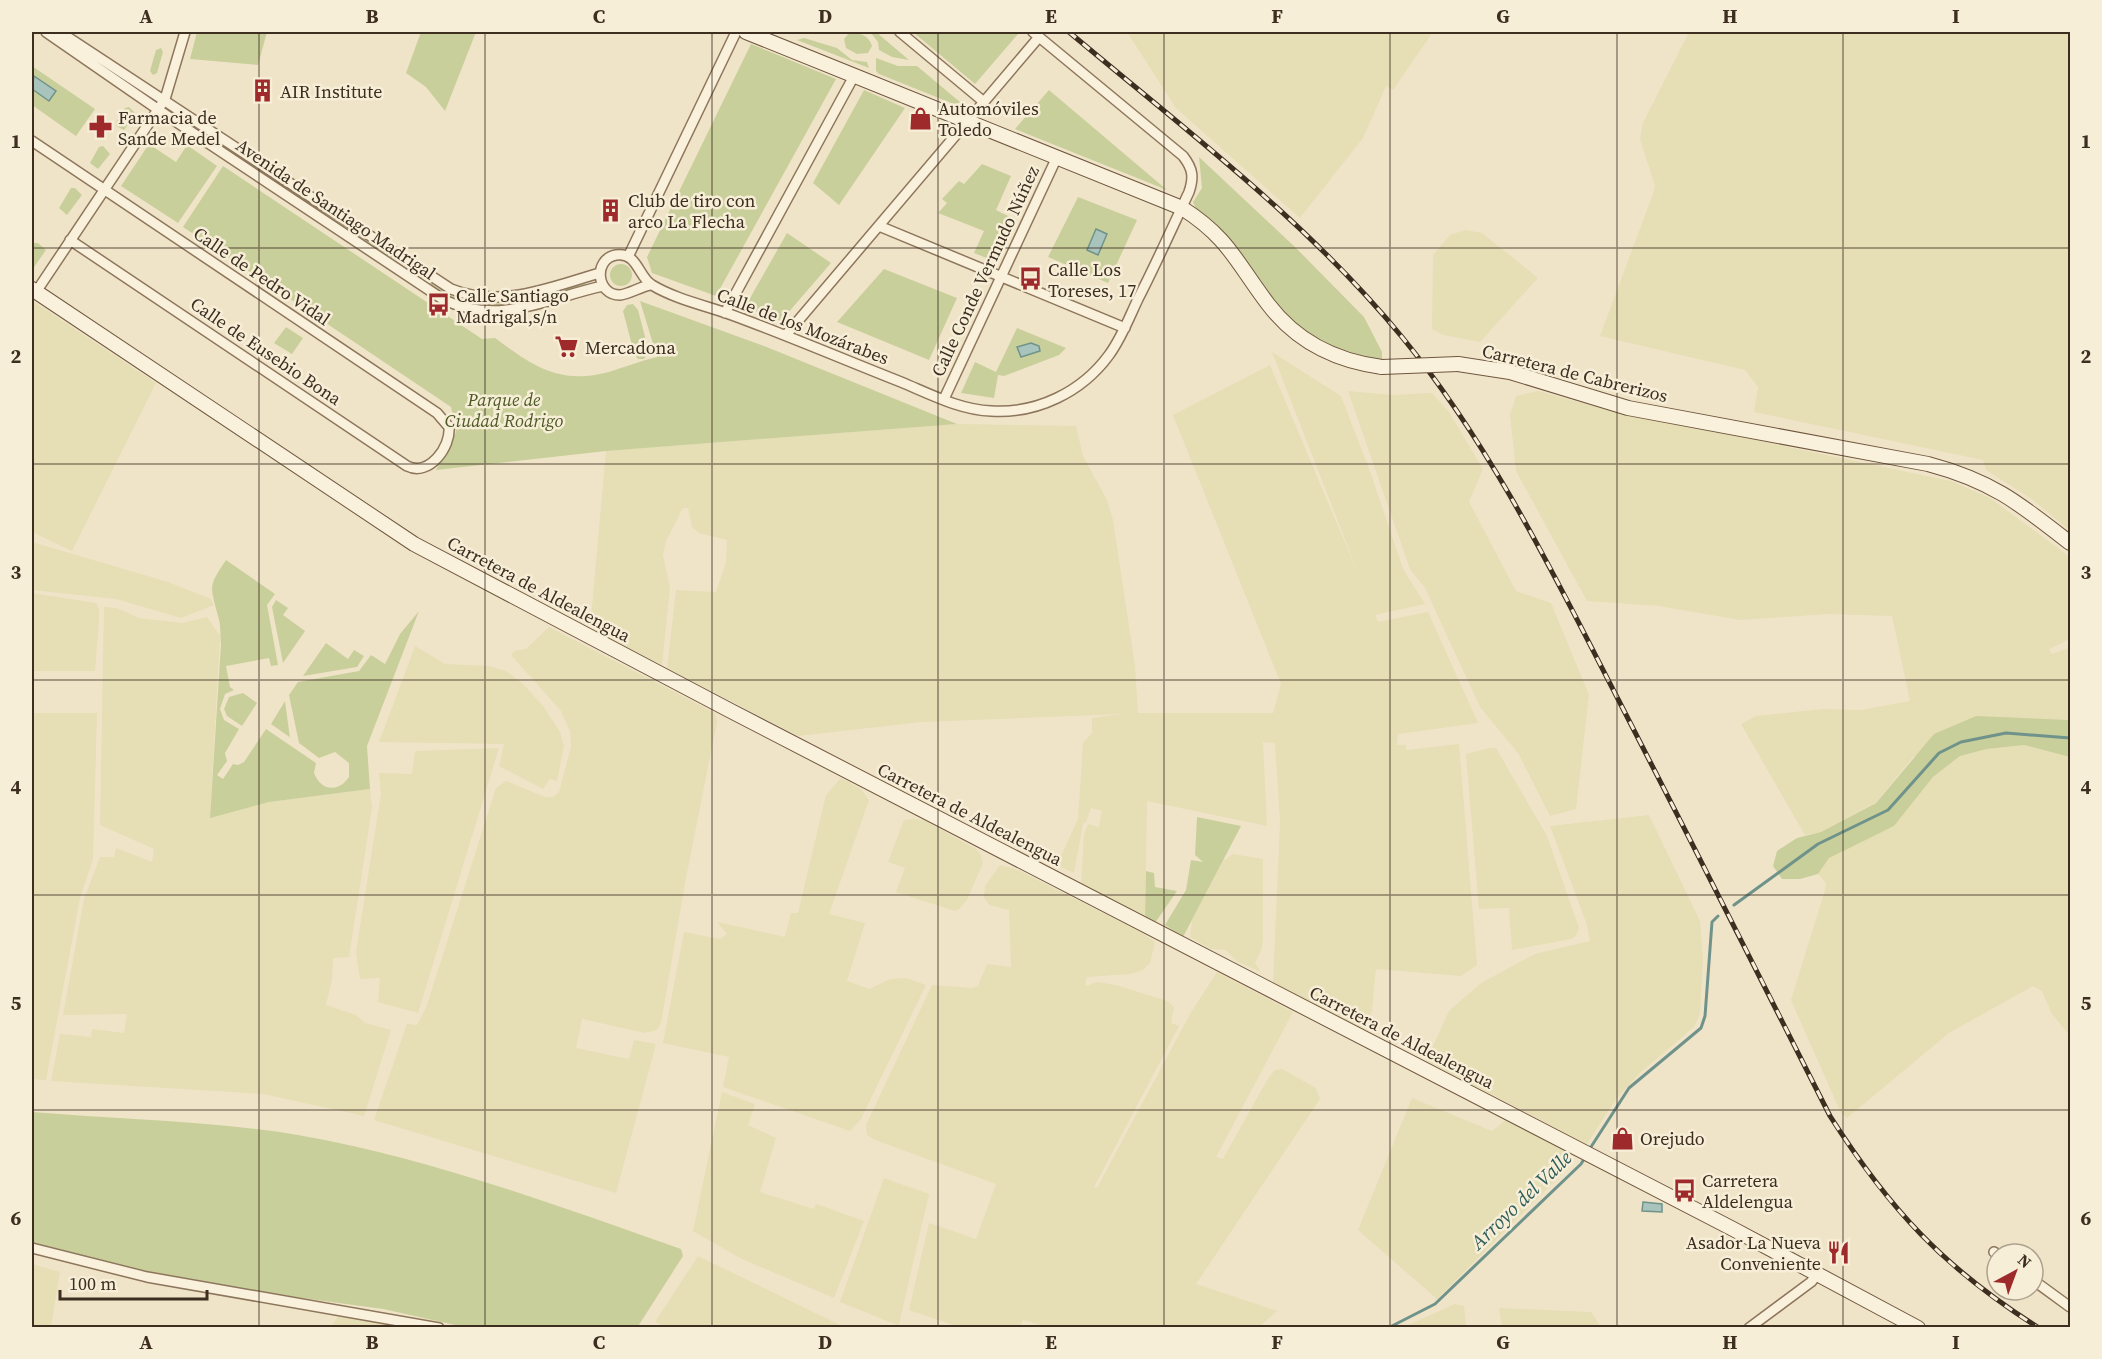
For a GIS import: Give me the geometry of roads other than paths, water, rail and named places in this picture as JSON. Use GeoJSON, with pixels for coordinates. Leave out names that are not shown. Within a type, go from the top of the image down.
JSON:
{"type":"FeatureCollection","features":[{"type":"Feature","properties":{"kind":"street","name":"Avenida de Santiago Madrigal"},"geometry":{"type":"LineString","coordinates":[[46,32],[158,110],[433,294],[456,306],[496,312],[512,311],[603,286]]}},
{"type":"Feature","properties":{"kind":"street","name":"Avenida de Santiago Madrigal"},"geometry":{"type":"LineString","coordinates":[[60,32],[451,289],[471,296],[512,298],[600,273]]}},
{"type":"Feature","properties":{"kind":"street"},"geometry":{"type":"LineString","coordinates":[[34,290],[165,99],[185,32]]}},
{"type":"Feature","properties":{"kind":"street"},"geometry":{"type":"LineString","coordinates":[[628,256],[736,32]]}},
{"type":"Feature","properties":{"kind":"street","name":"Carretera de Cabrerizos"},"geometry":{"type":"LineString","coordinates":[[746,32],[1182,208],[1223,239],[1268,304],[1300,337],[1330,354],[1358,364],[1382,367],[1458,364],[1510,372],[1628,408],[1928,464],[1958,472],[2003,492],[2070,543]]}},
{"type":"Feature","properties":{"kind":"street"},"geometry":{"type":"LineString","coordinates":[[900,32],[984,102]]}},
{"type":"Feature","properties":{"kind":"street"},"geometry":{"type":"LineString","coordinates":[[786,335],[968,122],[1036,34]]}},
{"type":"Feature","properties":{"kind":"street","name":"Calle de los Mozárabes"},"geometry":{"type":"LineString","coordinates":[[650,285],[786,335],[944,399],[983,411],[1020,411],[1061,397],[1085,382],[1099,368],[1125,328],[1182,208],[1193,176],[1191,166],[1183,156],[1036,34]]}},
{"type":"Feature","properties":{"kind":"street"},"geometry":{"type":"LineString","coordinates":[[725,313],[854,76]]}},
{"type":"Feature","properties":{"kind":"street","name":"Calle de Pedro Vidal"},"geometry":{"type":"LineString","coordinates":[[32,141],[444,419],[449,430],[447,443],[441,451]]}},
{"type":"Feature","properties":{"kind":"street","name":"Calle Conde Vermudo Núñez"},"geometry":{"type":"LineString","coordinates":[[944,399],[1057,157]]}},
{"type":"Feature","properties":{"kind":"street"},"geometry":{"type":"LineString","coordinates":[[879,226],[1125,328]]}},
{"type":"Feature","properties":{"kind":"street","name":"Calle de Eusebio Bona"},"geometry":{"type":"LineString","coordinates":[[70,240],[407,466],[424,468],[441,451]]}},
{"type":"Feature","properties":{"kind":"street"},"geometry":{"type":"LineString","coordinates":[[615,255],[628,256],[639,270],[650,285],[614,294],[603,286],[600,273],[605,261],[615,255]]}},
{"type":"Feature","properties":{"kind":"street"},"geometry":{"type":"LineString","coordinates":[[633,290],[639,280],[639,270]]}},
{"type":"Feature","properties":{"kind":"street","name":"Carretera de Aldealengua"},"geometry":{"type":"LineString","coordinates":[[34,290],[414,544],[729,710],[1587,1153],[1918,1328]]}},
{"type":"Feature","properties":{"kind":"street"},"geometry":{"type":"LineString","coordinates":[[32,1248],[147,1277],[440,1328]]}},
{"type":"Feature","properties":{"kind":"street"},"geometry":{"type":"LineString","coordinates":[[1749,1328],[1811,1282],[1817,1275]]}},
{"type":"Feature","properties":{"kind":"street"},"geometry":{"type":"LineString","coordinates":[[2045,1288],[2070,1306]]}},
{"type":"Feature","properties":{"kind":"water"},"geometry":{"type":"Polygon","coordinates":[[[34,76],[56,91],[49,101],[32,89],[34,76]]]}},
{"type":"Feature","properties":{"kind":"water"},"geometry":{"type":"Polygon","coordinates":[[[1096,229],[1107,234],[1098,255],[1087,250],[1096,229]]]}},
{"type":"Feature","properties":{"kind":"water"},"geometry":{"type":"Polygon","coordinates":[[[1031,343],[1039,346],[1040,351],[1021,357],[1017,347],[1031,343]]]}},
{"type":"Feature","properties":{"kind":"water"},"geometry":{"type":"Polygon","coordinates":[[[1643,1202],[1662,1204],[1662,1212],[1642,1211],[1643,1202]]]}},
{"type":"Feature","properties":{"kind":"waterway","name":"Arroyo del Valle"},"geometry":{"type":"LineString","coordinates":[[1734,905],[1818,844],[1888,810],[1939,753],[1961,742],[2006,733],[2070,738]]}},
{"type":"Feature","properties":{"kind":"waterway","name":"Arroyo del Valle"},"geometry":{"type":"LineString","coordinates":[[1589,1150],[1629,1088],[1701,1028],[1705,1016],[1712,922],[1718,916]]}},
{"type":"Feature","properties":{"kind":"waterway","name":"Arroyo del Valle"},"geometry":{"type":"LineString","coordinates":[[1388,1328],[1435,1304],[1581,1164],[1586,1156]]}},
{"type":"Feature","properties":{"kind":"railway"},"geometry":{"type":"LineString","coordinates":[[1069,32],[1243,177],[1285,215],[1365,295],[1402,337],[1434,379],[1493,467],[1546,559],[1830,1116],[1852,1150],[1897,1209],[1921,1235],[1975,1283],[2039,1328]]}},
{"type":"Feature","properties":{"kind":"place","name":"AIR Institute"},"geometry":{"type":"Point","coordinates":[262,91]}},
{"type":"Feature","properties":{"kind":"place","name":"Automóviles Toledo"},"geometry":{"type":"Point","coordinates":[920,118]}},
{"type":"Feature","properties":{"kind":"place","name":"Farmacia de Sande Medel"},"geometry":{"type":"Point","coordinates":[100,127]}},
{"type":"Feature","properties":{"kind":"place","name":"Club de tiro con arco La Flecha"},"geometry":{"type":"Point","coordinates":[610,210]}},
{"type":"Feature","properties":{"kind":"place","name":"Calle Los Toreses, 17"},"geometry":{"type":"Point","coordinates":[1030,279]}},
{"type":"Feature","properties":{"kind":"place","name":"Calle Santiago Madrigal,s/n"},"geometry":{"type":"Point","coordinates":[438,305]}},
{"type":"Feature","properties":{"kind":"place","name":"Mercadona"},"geometry":{"type":"Point","coordinates":[567,347]}},
{"type":"Feature","properties":{"kind":"place","name":"Orejudo"},"geometry":{"type":"Point","coordinates":[1622,1138]}},
{"type":"Feature","properties":{"kind":"place","name":"Carretera Aldelengua"},"geometry":{"type":"Point","coordinates":[1684,1190]}},
{"type":"Feature","properties":{"kind":"place","name":"Asador La Nueva Conveniente"},"geometry":{"type":"Point","coordinates":[1839,1252]}},
{"type":"Feature","properties":{"kind":"park label","name":"Parque de Ciudad Rodrigo"},"geometry":{"type":"Point","coordinates":[504,409]}}]}
